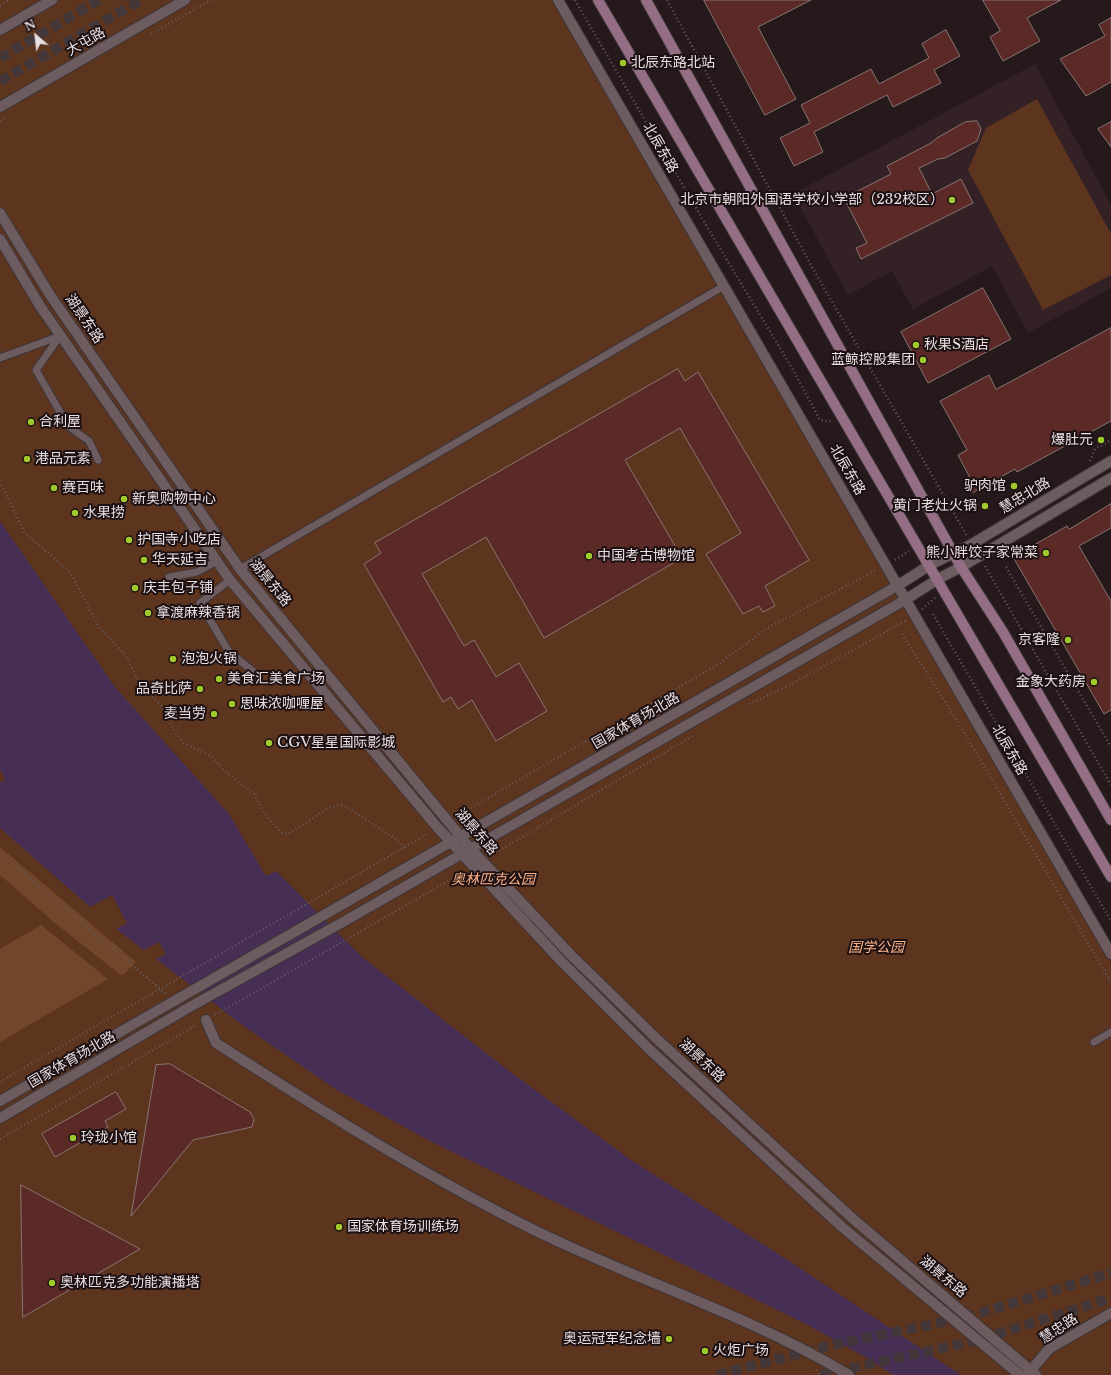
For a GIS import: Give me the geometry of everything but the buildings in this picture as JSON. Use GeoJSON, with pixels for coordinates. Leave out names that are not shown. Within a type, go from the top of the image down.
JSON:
{"type":"FeatureCollection","features":[{"type":"Feature","properties":{"kind":"main road","name":"北辰东路"},"geometry":{"type":"LineString","coordinates":[[598,0],[930,565],[1111,877]]}},
{"type":"Feature","properties":{"kind":"main road"},"geometry":{"type":"LineString","coordinates":[[646,0],[953,553],[1003,632],[1111,820]]}},
{"type":"Feature","properties":{"kind":"street"},"geometry":{"type":"LineString","coordinates":[[0,30],[52,0]]}},
{"type":"Feature","properties":{"kind":"street","name":"大屯路"},"geometry":{"type":"LineString","coordinates":[[0,107],[185,0]]}},
{"type":"Feature","properties":{"kind":"street","name":"北辰东路"},"geometry":{"type":"LineString","coordinates":[[558,0],[1111,954]]}},
{"type":"Feature","properties":{"kind":"street"},"geometry":{"type":"LineString","coordinates":[[0,100],[12,101]]}},
{"type":"Feature","properties":{"kind":"street","name":"湖景东路"},"geometry":{"type":"LineString","coordinates":[[0,213],[50,295],[240,569],[448,821],[457,840],[466,851],[664,1046],[851,1217],[1031,1373]]}},
{"type":"Feature","properties":{"kind":"street","name":"湖景东路"},"geometry":{"type":"LineString","coordinates":[[0,239],[40,306],[60,336],[230,580],[438,828],[457,840]]}},
{"type":"Feature","properties":{"kind":"street","name":"慧忠北路"},"geometry":{"type":"LineString","coordinates":[[953,553],[972,544],[1111,461]]}},
{"type":"Feature","properties":{"kind":"street","name":"慧忠北路"},"geometry":{"type":"LineString","coordinates":[[961,567],[1111,478]]}},
{"type":"Feature","properties":{"kind":"street","name":"国家体育场北路"},"geometry":{"type":"LineString","coordinates":[[0,1101],[138,1021],[332,912],[953,553]]}},
{"type":"Feature","properties":{"kind":"street","name":"国家体育场北路"},"geometry":{"type":"LineString","coordinates":[[0,1118],[157,1026],[343,922],[961,567]]}},
{"type":"Feature","properties":{"kind":"street","name":"湖景东路"},"geometry":{"type":"LineString","coordinates":[[478,863],[562,962],[649,1049],[842,1227],[1020,1375]]}},
{"type":"Feature","properties":{"kind":"street"},"geometry":{"type":"LineString","coordinates":[[209,1018],[216,1044],[444,1184],[534,1230],[770,1333],[849,1375]]}},
{"type":"Feature","properties":{"kind":"street","name":"慧忠路"},"geometry":{"type":"LineString","coordinates":[[1031,1373],[1049,1349],[1111,1313]]}},
{"type":"Feature","properties":{"kind":"street"},"geometry":{"type":"LineString","coordinates":[[830,1375],[839,1369]]}},
{"type":"Feature","properties":{"kind":"lane"},"geometry":{"type":"LineString","coordinates":[[240,569],[724,286]]}},
{"type":"Feature","properties":{"kind":"lane"},"geometry":{"type":"LineString","coordinates":[[0,358],[60,336]]}},
{"type":"Feature","properties":{"kind":"lane"},"geometry":{"type":"LineString","coordinates":[[60,336],[36,370],[68,426],[89,441],[98,460]]}},
{"type":"Feature","properties":{"kind":"lane"},"geometry":{"type":"LineString","coordinates":[[169,577],[197,572],[217,561]]}},
{"type":"Feature","properties":{"kind":"lane"},"geometry":{"type":"LineString","coordinates":[[230,580],[200,603],[229,652],[259,676]]}},
{"type":"Feature","properties":{"kind":"lane"},"geometry":{"type":"LineString","coordinates":[[1094,1042],[1111,1032]]}},
{"type":"Feature","properties":{"kind":"path"},"geometry":{"type":"LineString","coordinates":[[0,6],[10,0]]}},
{"type":"Feature","properties":{"kind":"path"},"geometry":{"type":"LineString","coordinates":[[575,0],[699,213],[792,368],[820,420],[847,425]]}},
{"type":"Feature","properties":{"kind":"path"},"geometry":{"type":"LineString","coordinates":[[667,0],[812,267],[972,544]]}},
{"type":"Feature","properties":{"kind":"path"},"geometry":{"type":"LineString","coordinates":[[1083,478],[1094,449],[1111,440]]}},
{"type":"Feature","properties":{"kind":"path"},"geometry":{"type":"LineString","coordinates":[[0,481],[24,532],[70,572],[99,627],[126,656],[138,680],[163,708],[174,732],[184,742],[211,756],[225,771],[254,794],[265,814],[283,834],[288,834],[328,808],[338,805],[347,807],[397,840],[405,848]]}},
{"type":"Feature","properties":{"kind":"path"},"geometry":{"type":"LineString","coordinates":[[448,821],[716,666],[766,629],[886,565],[918,546]]}},
{"type":"Feature","properties":{"kind":"path"},"geometry":{"type":"LineString","coordinates":[[979,557],[1111,785]]}},
{"type":"Feature","properties":{"kind":"path"},"geometry":{"type":"LineString","coordinates":[[1006,567],[1111,748]]}},
{"type":"Feature","properties":{"kind":"path"},"geometry":{"type":"LineString","coordinates":[[746,705],[792,684],[898,626],[944,591]]}},
{"type":"Feature","properties":{"kind":"path"},"geometry":{"type":"LineString","coordinates":[[933,614],[1111,921]]}},
{"type":"Feature","properties":{"kind":"path"},"geometry":{"type":"LineString","coordinates":[[902,634],[956,719],[1111,982]]}},
{"type":"Feature","properties":{"kind":"path"},"geometry":{"type":"LineString","coordinates":[[0,1139],[209,1018],[354,937],[700,732]]}},
{"type":"Feature","properties":{"kind":"path"},"geometry":{"type":"LineString","coordinates":[[0,1082],[438,828]]}},
{"type":"Feature","properties":{"kind":"path"},"geometry":{"type":"LineString","coordinates":[[0,853],[160,989],[176,1000]]}},
{"type":"Feature","properties":{"kind":"shaded area","name":"北京市朝阳外国语学校小学部（232校区）"},"geometry":{"type":"Polygon","coordinates":[[[1035,64],[1111,205],[1111,288],[1028,333],[992,266],[913,309],[892,271],[848,295],[793,194],[1035,64]]]}},
{"type":"Feature","properties":{"kind":"shaded area"},"geometry":{"type":"Polygon","coordinates":[[[0,521],[115,687],[229,814],[266,876],[276,871],[362,957],[513,1074],[631,1160],[789,1261],[961,1375],[893,1375],[872,1361],[806,1324],[428,1140],[337,1090],[245,1027],[156,959],[166,954],[159,942],[144,950],[116,929],[127,923],[112,895],[90,907],[0,828],[0,783],[5,779],[0,769],[0,521]]]}},
{"type":"Feature","properties":{"kind":"shaded area"},"geometry":{"type":"Polygon","coordinates":[[[0,847],[136,962],[122,976],[55,923],[0,875],[0,847]]]}},
{"type":"Feature","properties":{"kind":"shaded area"},"geometry":{"type":"Polygon","coordinates":[[[41,925],[108,979],[0,1042],[0,949],[41,925]]]}},
{"type":"Feature","properties":{"kind":"green space","name":"奥林匹克公园"},"geometry":{"type":"Polygon","coordinates":[[[0,0],[552,0],[1111,962],[1111,1375],[0,1375],[0,0]]]}},
{"type":"Feature","properties":{"kind":"green space"},"geometry":{"type":"Polygon","coordinates":[[[1037,99],[1111,234],[1111,275],[1043,310],[968,170],[986,128],[1037,99]]]}},
{"type":"Feature","properties":{"kind":"tunnel"},"geometry":{"type":"LineString","coordinates":[[0,58],[99,0]]}},
{"type":"Feature","properties":{"kind":"tunnel"},"geometry":{"type":"LineString","coordinates":[[0,81],[141,0]]}},
{"type":"Feature","properties":{"kind":"tunnel"},"geometry":{"type":"LineString","coordinates":[[717,1375],[828,1346],[967,1317],[1111,1272]]}},
{"type":"Feature","properties":{"kind":"tunnel"},"geometry":{"type":"LineString","coordinates":[[821,1375],[978,1340],[1111,1298]]}},
{"type":"Feature","properties":{"kind":"place","name":"北辰东路北站"},"geometry":{"type":"Point","coordinates":[623,63]}},
{"type":"Feature","properties":{"kind":"place","name":"北京市朝阳外国语学校小学部（232校区）"},"geometry":{"type":"Point","coordinates":[952,200]}},
{"type":"Feature","properties":{"kind":"place","name":"秋果S酒店"},"geometry":{"type":"Point","coordinates":[916,345]}},
{"type":"Feature","properties":{"kind":"place","name":"蓝鲸控股集团"},"geometry":{"type":"Point","coordinates":[923,360]}},
{"type":"Feature","properties":{"kind":"place","name":"合利屋"},"geometry":{"type":"Point","coordinates":[31,422]}},
{"type":"Feature","properties":{"kind":"place","name":"爆肚元"},"geometry":{"type":"Point","coordinates":[1101,440]}},
{"type":"Feature","properties":{"kind":"place","name":"港品元素"},"geometry":{"type":"Point","coordinates":[27,459]}},
{"type":"Feature","properties":{"kind":"place","name":"驴肉馆"},"geometry":{"type":"Point","coordinates":[1014,486]}},
{"type":"Feature","properties":{"kind":"place","name":"赛百味"},"geometry":{"type":"Point","coordinates":[54,488]}},
{"type":"Feature","properties":{"kind":"place","name":"新奥购物中心"},"geometry":{"type":"Point","coordinates":[124,499]}},
{"type":"Feature","properties":{"kind":"place","name":"黄门老灶火锅"},"geometry":{"type":"Point","coordinates":[985,506]}},
{"type":"Feature","properties":{"kind":"place","name":"水果捞"},"geometry":{"type":"Point","coordinates":[75,513]}},
{"type":"Feature","properties":{"kind":"place","name":"护国寺小吃店"},"geometry":{"type":"Point","coordinates":[129,540]}},
{"type":"Feature","properties":{"kind":"place","name":"熊小胖饺子家常菜"},"geometry":{"type":"Point","coordinates":[1046,553]}},
{"type":"Feature","properties":{"kind":"place","name":"中国考古博物馆"},"geometry":{"type":"Point","coordinates":[589,556]}},
{"type":"Feature","properties":{"kind":"place","name":"华天延吉"},"geometry":{"type":"Point","coordinates":[144,560]}},
{"type":"Feature","properties":{"kind":"place","name":"庆丰包子铺"},"geometry":{"type":"Point","coordinates":[135,588]}},
{"type":"Feature","properties":{"kind":"place","name":"拿渡麻辣香锅"},"geometry":{"type":"Point","coordinates":[148,613]}},
{"type":"Feature","properties":{"kind":"place","name":"京客隆"},"geometry":{"type":"Point","coordinates":[1068,640]}},
{"type":"Feature","properties":{"kind":"place","name":"泡泡火锅"},"geometry":{"type":"Point","coordinates":[173,659]}},
{"type":"Feature","properties":{"kind":"place","name":"美食汇美食广场"},"geometry":{"type":"Point","coordinates":[219,679]}},
{"type":"Feature","properties":{"kind":"place","name":"金象大药房"},"geometry":{"type":"Point","coordinates":[1094,682]}},
{"type":"Feature","properties":{"kind":"place","name":"品奇比萨"},"geometry":{"type":"Point","coordinates":[200,689]}},
{"type":"Feature","properties":{"kind":"place","name":"思味浓咖喱屋"},"geometry":{"type":"Point","coordinates":[232,704]}},
{"type":"Feature","properties":{"kind":"place","name":"麦当劳"},"geometry":{"type":"Point","coordinates":[214,714]}},
{"type":"Feature","properties":{"kind":"place","name":"CGV星星国际影城"},"geometry":{"type":"Point","coordinates":[269,743]}},
{"type":"Feature","properties":{"kind":"place","name":"玲珑小馆"},"geometry":{"type":"Point","coordinates":[73,1138]}},
{"type":"Feature","properties":{"kind":"place","name":"国家体育场训练场"},"geometry":{"type":"Point","coordinates":[339,1227]}},
{"type":"Feature","properties":{"kind":"place","name":"奥林匹克多功能演播塔"},"geometry":{"type":"Point","coordinates":[52,1283]}},
{"type":"Feature","properties":{"kind":"place","name":"奥运冠军纪念墙"},"geometry":{"type":"Point","coordinates":[669,1339]}},
{"type":"Feature","properties":{"kind":"place","name":"火炬广场"},"geometry":{"type":"Point","coordinates":[705,1351]}},
{"type":"Feature","properties":{"kind":"park label","name":"国学公园"},"geometry":{"type":"Point","coordinates":[876,948]}}]}
